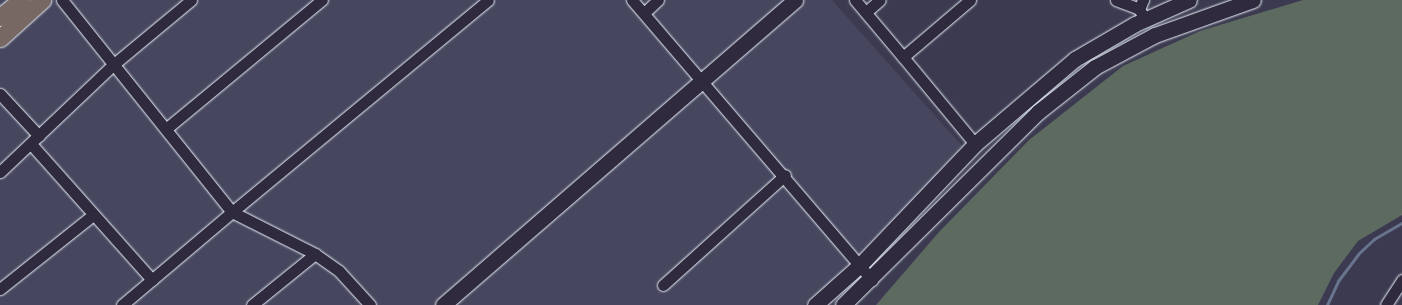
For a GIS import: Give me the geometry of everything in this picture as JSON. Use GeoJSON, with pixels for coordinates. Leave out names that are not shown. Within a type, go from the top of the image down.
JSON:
{"type":"FeatureCollection","features":[{"type":"Feature","properties":{"kind":"main road"},"geometry":{"type":"LineString","coordinates":[[0,17],[20,0]]}},
{"type":"Feature","properties":{"kind":"main road"},"geometry":{"type":"LineString","coordinates":[[0,38],[42,0]]}},
{"type":"Feature","properties":{"kind":"street"},"geometry":{"type":"LineString","coordinates":[[62,0],[232,212],[315,254],[339,271],[370,305]]}},
{"type":"Feature","properties":{"kind":"street"},"geometry":{"type":"LineString","coordinates":[[0,172],[114,64],[191,0]]}},
{"type":"Feature","properties":{"kind":"street"},"geometry":{"type":"LineString","coordinates":[[166,128],[322,0]]}},
{"type":"Feature","properties":{"kind":"street"},"geometry":{"type":"LineString","coordinates":[[122,305],[488,0]]}},
{"type":"Feature","properties":{"kind":"street"},"geometry":{"type":"LineString","coordinates":[[632,0],[702,83],[785,175],[858,266],[872,280]]}},
{"type":"Feature","properties":{"kind":"street"},"geometry":{"type":"LineString","coordinates":[[644,13],[658,0]]}},
{"type":"Feature","properties":{"kind":"street"},"geometry":{"type":"LineString","coordinates":[[442,305],[702,83],[795,0]]}},
{"type":"Feature","properties":{"kind":"street"},"geometry":{"type":"LineString","coordinates":[[855,0],[975,144]]}},
{"type":"Feature","properties":{"kind":"street"},"geometry":{"type":"LineString","coordinates":[[866,12],[880,0]]}},
{"type":"Feature","properties":{"kind":"street"},"geometry":{"type":"LineString","coordinates":[[903,57],[970,0]]}},
{"type":"Feature","properties":{"kind":"street"},"geometry":{"type":"LineString","coordinates":[[1116,0],[1142,10]]}},
{"type":"Feature","properties":{"kind":"street"},"geometry":{"type":"LineString","coordinates":[[815,305],[858,266],[975,144],[1075,59],[1142,10],[1189,0]]}},
{"type":"Feature","properties":{"kind":"street"},"geometry":{"type":"LineString","coordinates":[[843,305],[872,280],[1038,112],[1095,67],[1155,35],[1253,0]]}},
{"type":"Feature","properties":{"kind":"street"},"geometry":{"type":"LineString","coordinates":[[0,94],[93,216],[152,280]]}},
{"type":"Feature","properties":{"kind":"street"},"geometry":{"type":"LineString","coordinates":[[663,285],[785,175]]}},
{"type":"Feature","properties":{"kind":"street"},"geometry":{"type":"LineString","coordinates":[[0,289],[93,216]]}},
{"type":"Feature","properties":{"kind":"street"},"geometry":{"type":"LineString","coordinates":[[252,305],[315,254]]}},
{"type":"Feature","properties":{"kind":"street"},"geometry":{"type":"LineString","coordinates":[[1386,305],[1402,280]]}},
{"type":"Feature","properties":{"kind":"shaded area"},"geometry":{"type":"Polygon","coordinates":[[[0,0],[832,0],[962,146],[869,250],[804,305],[0,305],[0,0]]]}},
{"type":"Feature","properties":{"kind":"green space"},"geometry":{"type":"Polygon","coordinates":[[[1303,0],[1402,0],[1402,215],[1358,241],[1334,273],[1318,305],[876,305],[939,232],[1029,140],[1123,66],[1200,31],[1303,0]]]}},
{"type":"Feature","properties":{"kind":"waterway"},"geometry":{"type":"LineString","coordinates":[[1327,305],[1338,281],[1358,254],[1374,239],[1402,223]]}}]}
